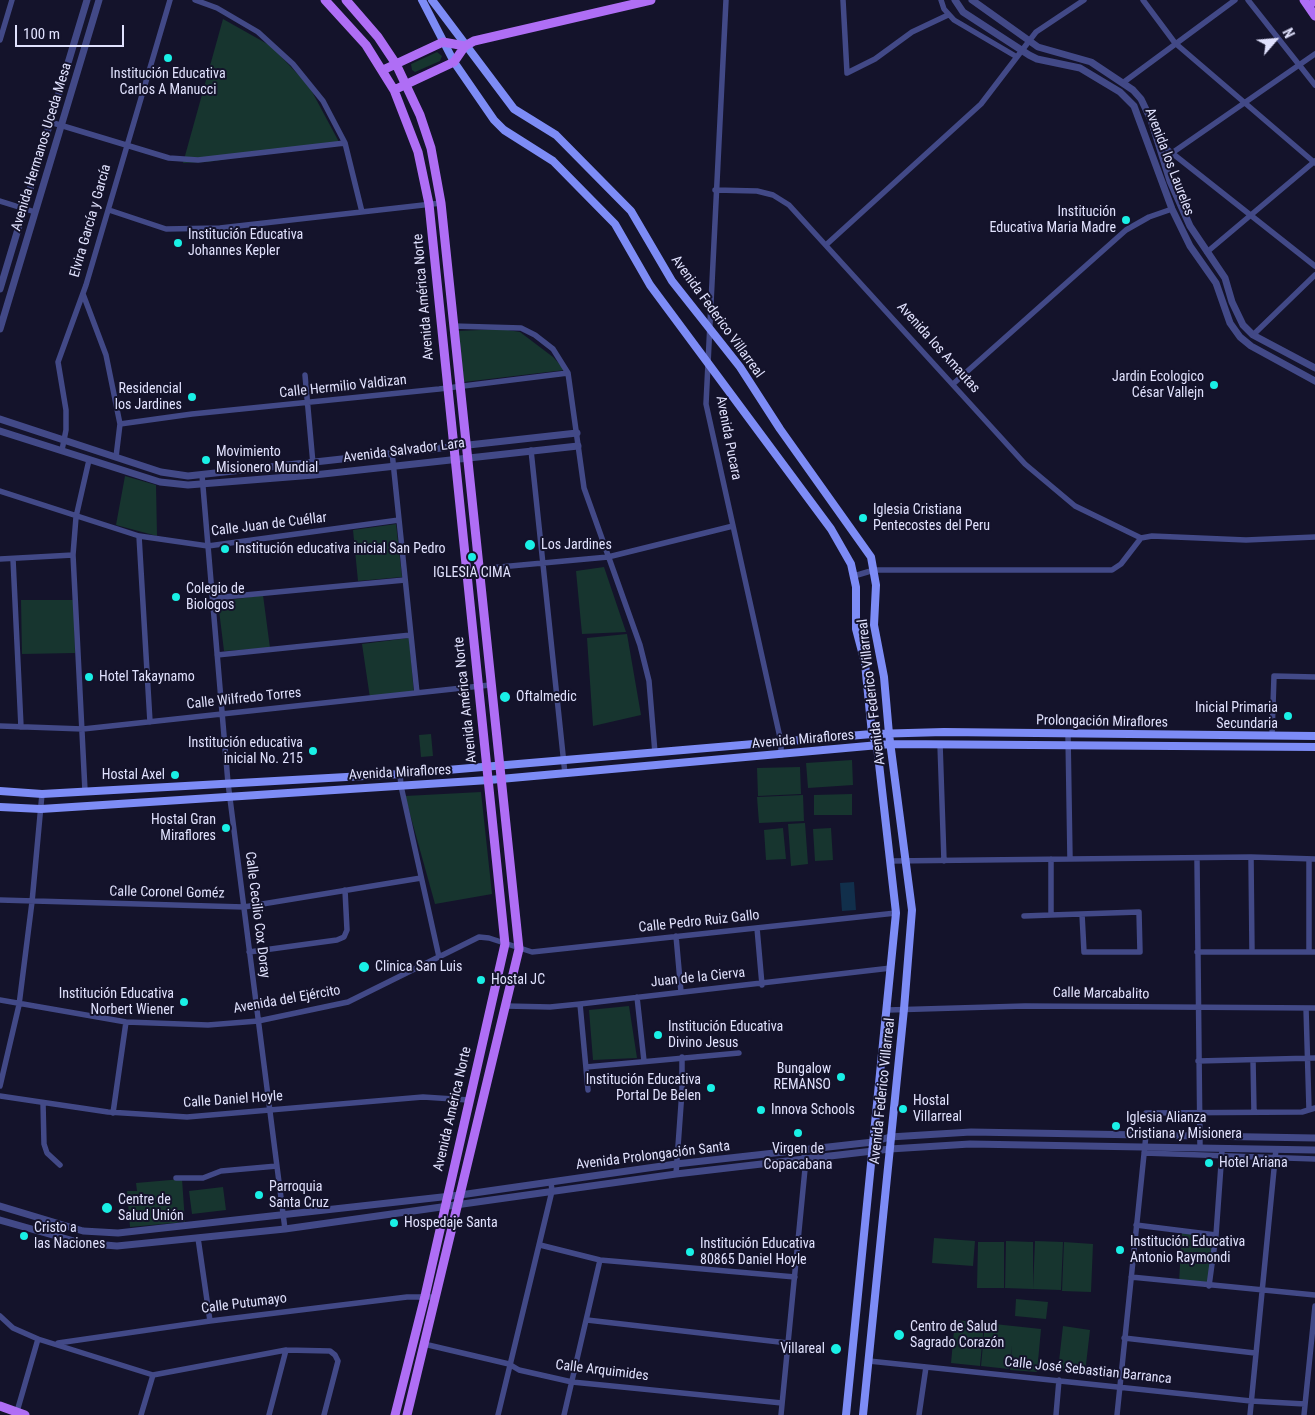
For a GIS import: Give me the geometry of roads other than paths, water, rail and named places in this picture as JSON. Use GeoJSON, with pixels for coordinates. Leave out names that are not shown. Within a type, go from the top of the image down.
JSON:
{"type":"FeatureCollection","features":[{"type":"Feature","properties":{"kind":"main road","name":"Avenida América Norte"},"geometry":{"type":"LineString","coordinates":[[325,0],[355,32],[383,70],[394,90],[408,121],[418,152],[429,204],[505,944],[444,1208],[426,1296],[395,1415]]}},
{"type":"Feature","properties":{"kind":"main road","name":"Avenida América Norte"},"geometry":{"type":"LineString","coordinates":[[346,0],[367,23],[396,64],[406,84],[431,148],[440,203],[460,385],[498,766],[519,949],[407,1415]]}},
{"type":"Feature","properties":{"kind":"main road","name":"Avenida Federico Villarreal"},"geometry":{"type":"LineString","coordinates":[[422,0],[454,62],[504,130],[553,161],[615,224],[650,285],[707,360],[745,416],[831,529],[847,554],[854,576],[856,622],[865,663],[872,734]]}},
{"type":"Feature","properties":{"kind":"main road","name":"Avenida Federico Villarreal"},"geometry":{"type":"LineString","coordinates":[[432,0],[514,109],[556,135],[631,211],[643,228],[672,281],[740,367],[780,429],[862,541],[871,557],[876,585],[874,625],[884,677],[890,744],[912,910],[904,1009],[863,1415]]}},
{"type":"Feature","properties":{"kind":"main road"},"geometry":{"type":"LineString","coordinates":[[383,70],[443,42],[465,46],[508,32],[651,0]]}},
{"type":"Feature","properties":{"kind":"main road"},"geometry":{"type":"LineString","coordinates":[[1304,0],[1315,16]]}},
{"type":"Feature","properties":{"kind":"main road"},"geometry":{"type":"LineString","coordinates":[[355,32],[367,23]]}},
{"type":"Feature","properties":{"kind":"main road"},"geometry":{"type":"LineString","coordinates":[[394,90],[454,62],[465,46]]}},
{"type":"Feature","properties":{"kind":"main road"},"geometry":{"type":"LineString","coordinates":[[418,152],[424,148],[431,148]]}},
{"type":"Feature","properties":{"kind":"main road","name":"Prolongación Miraflores"},"geometry":{"type":"LineString","coordinates":[[889,734],[944,732],[1315,736]]}},
{"type":"Feature","properties":{"kind":"main road"},"geometry":{"type":"LineString","coordinates":[[872,734],[877,746]]}},
{"type":"Feature","properties":{"kind":"main road","name":"Avenida Miraflores"},"geometry":{"type":"LineString","coordinates":[[0,791],[42,794],[400,774],[889,734]]}},
{"type":"Feature","properties":{"kind":"main road","name":"Avenida Miraflores"},"geometry":{"type":"LineString","coordinates":[[0,807],[41,809],[500,780],[890,744]]}},
{"type":"Feature","properties":{"kind":"main road","name":"Prolongación Miraflores"},"geometry":{"type":"LineString","coordinates":[[890,744],[1068,747],[1315,747]]}},
{"type":"Feature","properties":{"kind":"main road","name":"Avenida Federico Villarreal"},"geometry":{"type":"LineString","coordinates":[[846,1415],[888,1010],[896,913],[877,746]]}},
{"type":"Feature","properties":{"kind":"main road"},"geometry":{"type":"LineString","coordinates":[[658,753],[663,765]]}},
{"type":"Feature","properties":{"kind":"main road"},"geometry":{"type":"LineString","coordinates":[[476,1070],[488,1073]]}},
{"type":"Feature","properties":{"kind":"main road"},"geometry":{"type":"LineString","coordinates":[[857,1313],[874,1315]]}},
{"type":"Feature","properties":{"kind":"main road"},"geometry":{"type":"LineString","coordinates":[[0,1406],[19,1414]]}},
{"type":"Feature","properties":{"kind":"street"},"geometry":{"type":"LineString","coordinates":[[0,40],[12,0]]}},
{"type":"Feature","properties":{"kind":"street","name":"Avenida Hermanos Uceda Mesa"},"geometry":{"type":"LineString","coordinates":[[0,289],[87,0]]}},
{"type":"Feature","properties":{"kind":"street","name":"Avenida Hermanos Uceda Mesa"},"geometry":{"type":"LineString","coordinates":[[0,328],[99,0]]}},
{"type":"Feature","properties":{"kind":"street","name":"Elvira García y García"},"geometry":{"type":"LineString","coordinates":[[62,450],[66,430],[66,410],[58,362],[83,294],[109,210],[126,145],[170,0]]}},
{"type":"Feature","properties":{"kind":"street"},"geometry":{"type":"LineString","coordinates":[[195,0],[217,8],[258,32],[293,64],[323,101],[345,143],[362,212]]}},
{"type":"Feature","properties":{"kind":"street","name":"Avenida Pucara"},"geometry":{"type":"LineString","coordinates":[[726,0],[715,190],[706,404],[780,742],[781,755]]}},
{"type":"Feature","properties":{"kind":"street"},"geometry":{"type":"LineString","coordinates":[[843,0],[847,72],[875,60],[912,32],[948,15]]}},
{"type":"Feature","properties":{"kind":"street"},"geometry":{"type":"LineString","coordinates":[[941,0],[948,15],[1017,57]]}},
{"type":"Feature","properties":{"kind":"street","name":"Avenida los Laureles"},"geometry":{"type":"LineString","coordinates":[[956,0],[963,12],[1037,59],[1080,68],[1120,92],[1134,106],[1172,209],[1190,246],[1216,283],[1230,323],[1240,337],[1251,346],[1315,381]]}},
{"type":"Feature","properties":{"kind":"street","name":"Avenida los Laureles"},"geometry":{"type":"LineString","coordinates":[[972,0],[1028,42],[1038,47],[1091,62],[1124,82],[1142,99],[1151,120],[1170,181],[1190,226],[1225,278],[1232,302],[1243,325],[1253,335],[1315,368]]}},
{"type":"Feature","properties":{"kind":"street"},"geometry":{"type":"LineString","coordinates":[[827,244],[982,104],[1036,32],[1084,0]]}},
{"type":"Feature","properties":{"kind":"street"},"geometry":{"type":"LineString","coordinates":[[1143,0],[1175,43],[1315,162],[1250,214],[1207,252]]}},
{"type":"Feature","properties":{"kind":"street"},"geometry":{"type":"LineString","coordinates":[[1124,82],[1235,0]]}},
{"type":"Feature","properties":{"kind":"street"},"geometry":{"type":"LineString","coordinates":[[1248,0],[1315,85]]}},
{"type":"Feature","properties":{"kind":"street"},"geometry":{"type":"LineString","coordinates":[[1172,153],[1315,54]]}},
{"type":"Feature","properties":{"kind":"street"},"geometry":{"type":"LineString","coordinates":[[50,122],[169,158],[198,160],[345,143]]}},
{"type":"Feature","properties":{"kind":"street"},"geometry":{"type":"LineString","coordinates":[[1156,141],[1315,266]]}},
{"type":"Feature","properties":{"kind":"street","name":"Avenida los Amautas"},"geometry":{"type":"LineString","coordinates":[[715,190],[757,191],[773,195],[789,204],[1026,464],[1075,506],[1141,538],[1152,536],[1246,540],[1315,537]]}},
{"type":"Feature","properties":{"kind":"street"},"geometry":{"type":"LineString","coordinates":[[0,200],[35,212]]}},
{"type":"Feature","properties":{"kind":"street"},"geometry":{"type":"LineString","coordinates":[[109,210],[166,229],[220,228],[440,203]]}},
{"type":"Feature","properties":{"kind":"street"},"geometry":{"type":"LineString","coordinates":[[953,384],[1126,230],[1150,217],[1172,209]]}},
{"type":"Feature","properties":{"kind":"street"},"geometry":{"type":"LineString","coordinates":[[1253,335],[1315,276]]}},
{"type":"Feature","properties":{"kind":"street"},"geometry":{"type":"LineString","coordinates":[[83,294],[106,355],[120,424],[116,457]]}},
{"type":"Feature","properties":{"kind":"street"},"geometry":{"type":"LineString","coordinates":[[453,326],[521,328],[535,335],[553,349],[568,373],[584,488],[640,645],[649,681],[658,753]]}},
{"type":"Feature","properties":{"kind":"street","name":"Calle Hermilio Valdizan"},"geometry":{"type":"LineString","coordinates":[[120,424],[192,414],[447,388],[568,373]]}},
{"type":"Feature","properties":{"kind":"street"},"geometry":{"type":"LineString","coordinates":[[305,375],[314,475]]}},
{"type":"Feature","properties":{"kind":"street","name":"Avenida Salvador Lara"},"geometry":{"type":"LineString","coordinates":[[0,418],[161,472],[188,476],[577,433]]}},
{"type":"Feature","properties":{"kind":"street","name":"Avenida Salvador Lara"},"geometry":{"type":"LineString","coordinates":[[0,431],[160,482],[203,485],[314,475],[466,456],[578,446]]}},
{"type":"Feature","properties":{"kind":"street"},"geometry":{"type":"LineString","coordinates":[[531,450],[565,774]]}},
{"type":"Feature","properties":{"kind":"street"},"geometry":{"type":"LineString","coordinates":[[392,452],[417,693]]}},
{"type":"Feature","properties":{"kind":"street"},"geometry":{"type":"LineString","coordinates":[[85,791],[73,555],[76,517],[89,460]]}},
{"type":"Feature","properties":{"kind":"street","name":"Calle Cecilio Cox Doray"},"geometry":{"type":"LineString","coordinates":[[202,475],[228,783],[285,1229]]}},
{"type":"Feature","properties":{"kind":"street","name":"Calle Juan de Cuéllar"},"geometry":{"type":"LineString","coordinates":[[0,491],[138,536],[208,546],[399,520]]}},
{"type":"Feature","properties":{"kind":"street"},"geometry":{"type":"LineString","coordinates":[[478,569],[608,557],[733,526]]}},
{"type":"Feature","properties":{"kind":"street"},"geometry":{"type":"LineString","coordinates":[[138,536],[150,722]]}},
{"type":"Feature","properties":{"kind":"street"},"geometry":{"type":"LineString","coordinates":[[854,576],[874,570],[1112,570],[1121,564],[1141,538]]}},
{"type":"Feature","properties":{"kind":"street"},"geometry":{"type":"LineString","coordinates":[[0,559],[73,555]]}},
{"type":"Feature","properties":{"kind":"street"},"geometry":{"type":"LineString","coordinates":[[13,559],[21,727]]}},
{"type":"Feature","properties":{"kind":"street"},"geometry":{"type":"LineString","coordinates":[[213,598],[405,580]]}},
{"type":"Feature","properties":{"kind":"street"},"geometry":{"type":"LineString","coordinates":[[218,655],[411,635]]}},
{"type":"Feature","properties":{"kind":"street"},"geometry":{"type":"LineString","coordinates":[[1272,735],[1274,676],[1315,677]]}},
{"type":"Feature","properties":{"kind":"street","name":"Calle Wilfredo Torres"},"geometry":{"type":"LineString","coordinates":[[0,726],[82,729],[490,685]]}},
{"type":"Feature","properties":{"kind":"street"},"geometry":{"type":"LineString","coordinates":[[1068,734],[1070,859]]}},
{"type":"Feature","properties":{"kind":"street"},"geometry":{"type":"LineString","coordinates":[[940,744],[944,861]]}},
{"type":"Feature","properties":{"kind":"street"},"geometry":{"type":"LineString","coordinates":[[400,774],[421,878],[440,957]]}},
{"type":"Feature","properties":{"kind":"street"},"geometry":{"type":"LineString","coordinates":[[0,1086],[19,1004],[32,902],[42,794]]}},
{"type":"Feature","properties":{"kind":"street"},"geometry":{"type":"LineString","coordinates":[[890,861],[1197,860],[1251,857],[1312,859],[1312,952],[1197,952]]}},
{"type":"Feature","properties":{"kind":"street"},"geometry":{"type":"LineString","coordinates":[[1251,857],[1252,952]]}},
{"type":"Feature","properties":{"kind":"street"},"geometry":{"type":"LineString","coordinates":[[1050,859],[1051,915]]}},
{"type":"Feature","properties":{"kind":"street"},"geometry":{"type":"LineString","coordinates":[[1197,860],[1198,1134],[1200,1147]]}},
{"type":"Feature","properties":{"kind":"street","name":"Calle Coronel Goméz"},"geometry":{"type":"LineString","coordinates":[[0,900],[244,907],[421,878]]}},
{"type":"Feature","properties":{"kind":"street"},"geometry":{"type":"LineString","coordinates":[[249,952],[337,940],[344,937],[347,930],[346,890]]}},
{"type":"Feature","properties":{"kind":"street"},"geometry":{"type":"LineString","coordinates":[[1024,916],[1139,912],[1140,952],[1084,952],[1082,914]]}},
{"type":"Feature","properties":{"kind":"street","name":"Calle Pedro Ruiz Gallo"},"geometry":{"type":"LineString","coordinates":[[505,944],[532,952],[896,913]]}},
{"type":"Feature","properties":{"kind":"street"},"geometry":{"type":"LineString","coordinates":[[757,928],[762,985]]}},
{"type":"Feature","properties":{"kind":"street"},"geometry":{"type":"LineString","coordinates":[[676,936],[682,992]]}},
{"type":"Feature","properties":{"kind":"street","name":"Avenida del Ejército"},"geometry":{"type":"LineString","coordinates":[[0,1000],[126,1022],[208,1025],[258,1021],[348,1002],[479,937],[489,938],[505,944]]}},
{"type":"Feature","properties":{"kind":"street","name":"Juan de la Cierva"},"geometry":{"type":"LineString","coordinates":[[506,1006],[550,1007],[762,985],[892,968]]}},
{"type":"Feature","properties":{"kind":"street"},"geometry":{"type":"LineString","coordinates":[[637,997],[644,1061]]}},
{"type":"Feature","properties":{"kind":"street"},"geometry":{"type":"LineString","coordinates":[[580,1004],[588,1090]]}},
{"type":"Feature","properties":{"kind":"street","name":"Calle Marcabalito"},"geometry":{"type":"LineString","coordinates":[[888,1010],[1025,1006],[1315,1008]]}},
{"type":"Feature","properties":{"kind":"street"},"geometry":{"type":"LineString","coordinates":[[1146,1113],[1198,1111],[1302,1112],[1312,1108],[1307,1058],[1306,1008]]}},
{"type":"Feature","properties":{"kind":"street"},"geometry":{"type":"LineString","coordinates":[[113,1113],[126,1022]]}},
{"type":"Feature","properties":{"kind":"street"},"geometry":{"type":"LineString","coordinates":[[586,1068],[682,1057],[739,1053]]}},
{"type":"Feature","properties":{"kind":"street"},"geometry":{"type":"LineString","coordinates":[[676,1174],[682,1091],[682,1057]]}},
{"type":"Feature","properties":{"kind":"street"},"geometry":{"type":"LineString","coordinates":[[1198,1061],[1315,1058]]}},
{"type":"Feature","properties":{"kind":"street"},"geometry":{"type":"LineString","coordinates":[[1253,1060],[1254,1112]]}},
{"type":"Feature","properties":{"kind":"street","name":"Calle Daniel Hoyle"},"geometry":{"type":"LineString","coordinates":[[0,1096],[113,1113],[187,1117],[423,1097],[469,1100]]}},
{"type":"Feature","properties":{"kind":"street"},"geometry":{"type":"LineString","coordinates":[[43,1103],[44,1144],[47,1153],[60,1165]]}},
{"type":"Feature","properties":{"kind":"street"},"geometry":{"type":"LineString","coordinates":[[970,1144],[971,1132]]}},
{"type":"Feature","properties":{"kind":"street","name":"Avenida Prolongación Santa"},"geometry":{"type":"LineString","coordinates":[[0,1206],[83,1231],[118,1234],[447,1197],[676,1164],[873,1142],[890,1137],[971,1132],[1198,1134],[1315,1138]]}},
{"type":"Feature","properties":{"kind":"street"},"geometry":{"type":"LineString","coordinates":[[1117,1415],[1146,1135]]}},
{"type":"Feature","properties":{"kind":"street","name":"Avenida Prolongación Santa"},"geometry":{"type":"LineString","coordinates":[[0,1220],[81,1243],[117,1246],[285,1229],[676,1174],[890,1149],[970,1144],[1144,1150],[1200,1147],[1222,1151],[1315,1150]]}},
{"type":"Feature","properties":{"kind":"street"},"geometry":{"type":"LineString","coordinates":[[1250,1415],[1255,1353],[1264,1291],[1276,1149]]}},
{"type":"Feature","properties":{"kind":"street"},"geometry":{"type":"LineString","coordinates":[[780,1415],[795,1277],[805,1160],[804,1150]]}},
{"type":"Feature","properties":{"kind":"street"},"geometry":{"type":"LineString","coordinates":[[1144,1150],[1222,1151],[1315,1159]]}},
{"type":"Feature","properties":{"kind":"street"},"geometry":{"type":"LineString","coordinates":[[1209,1286],[1216,1235],[1222,1151]]}},
{"type":"Feature","properties":{"kind":"street"},"geometry":{"type":"LineString","coordinates":[[176,1178],[202,1178],[221,1171],[277,1166]]}},
{"type":"Feature","properties":{"kind":"street"},"geometry":{"type":"LineString","coordinates":[[571,1179],[573,1188]]}},
{"type":"Feature","properties":{"kind":"street"},"geometry":{"type":"LineString","coordinates":[[498,1415],[509,1364],[540,1245],[552,1191],[551,1182]]}},
{"type":"Feature","properties":{"kind":"street"},"geometry":{"type":"LineString","coordinates":[[1136,1225],[1216,1235]]}},
{"type":"Feature","properties":{"kind":"street"},"geometry":{"type":"LineString","coordinates":[[81,1243],[83,1231]]}},
{"type":"Feature","properties":{"kind":"street"},"geometry":{"type":"LineString","coordinates":[[198,1238],[210,1321]]}},
{"type":"Feature","properties":{"kind":"street"},"geometry":{"type":"LineString","coordinates":[[540,1245],[600,1260],[795,1277]]}},
{"type":"Feature","properties":{"kind":"street"},"geometry":{"type":"LineString","coordinates":[[564,1415],[600,1260]]}},
{"type":"Feature","properties":{"kind":"street"},"geometry":{"type":"LineString","coordinates":[[1131,1277],[1315,1295]]}},
{"type":"Feature","properties":{"kind":"street","name":"Calle Putumayo"},"geometry":{"type":"LineString","coordinates":[[57,1343],[210,1321],[426,1296],[435,1297]]}},
{"type":"Feature","properties":{"kind":"street"},"geometry":{"type":"LineString","coordinates":[[1304,1415],[1312,1371],[1315,1306]]}},
{"type":"Feature","properties":{"kind":"street"},"geometry":{"type":"LineString","coordinates":[[0,1316],[12,1328],[153,1375],[286,1350],[330,1351],[338,1361],[324,1415]]}},
{"type":"Feature","properties":{"kind":"street"},"geometry":{"type":"LineString","coordinates":[[587,1320],[788,1343]]}},
{"type":"Feature","properties":{"kind":"street"},"geometry":{"type":"LineString","coordinates":[[19,1414],[38,1338]]}},
{"type":"Feature","properties":{"kind":"street"},"geometry":{"type":"LineString","coordinates":[[1124,1338],[1255,1353]]}},
{"type":"Feature","properties":{"kind":"street","name":"Calle Arquimides"},"geometry":{"type":"LineString","coordinates":[[424,1344],[509,1364],[519,1370],[572,1382],[782,1402]]}},
{"type":"Feature","properties":{"kind":"street"},"geometry":{"type":"LineString","coordinates":[[269,1415],[286,1350]]}},
{"type":"Feature","properties":{"kind":"street","name":"Calle José Sebastian Barranca"},"geometry":{"type":"LineString","coordinates":[[869,1361],[1059,1380],[1119,1388],[1251,1401],[1305,1404]]}},
{"type":"Feature","properties":{"kind":"street"},"geometry":{"type":"LineString","coordinates":[[919,1415],[926,1367]]}},
{"type":"Feature","properties":{"kind":"street"},"geometry":{"type":"LineString","coordinates":[[142,1415],[153,1375]]}},
{"type":"Feature","properties":{"kind":"street"},"geometry":{"type":"LineString","coordinates":[[1056,1415],[1059,1380]]}},
{"type":"Feature","properties":{"kind":"water"},"geometry":{"type":"Polygon","coordinates":[[[854,882],[856,910],[842,911],[840,883],[854,882]]]}},
{"type":"Feature","properties":{"kind":"place","name":"Institución Educativa Carlos A Manucci"},"geometry":{"type":"Point","coordinates":[168,58]}},
{"type":"Feature","properties":{"kind":"place","name":"Institución Educativa Maria Madre"},"geometry":{"type":"Point","coordinates":[1126,220]}},
{"type":"Feature","properties":{"kind":"place","name":"Institución Educativa Johannes Kepler"},"geometry":{"type":"Point","coordinates":[178,243]}},
{"type":"Feature","properties":{"kind":"place","name":"Jardin Ecologico César Vallejn"},"geometry":{"type":"Point","coordinates":[1214,385]}},
{"type":"Feature","properties":{"kind":"place","name":"Residencial los Jardines"},"geometry":{"type":"Point","coordinates":[192,397]}},
{"type":"Feature","properties":{"kind":"place","name":"Movimiento Misionero Mundial"},"geometry":{"type":"Point","coordinates":[206,460]}},
{"type":"Feature","properties":{"kind":"place","name":"Iglesia Cristiana Pentecostes del Peru"},"geometry":{"type":"Point","coordinates":[863,518]}},
{"type":"Feature","properties":{"kind":"place","name":"Los Jardines"},"geometry":{"type":"Point","coordinates":[530,545]}},
{"type":"Feature","properties":{"kind":"place","name":"Institución educativa inicial San Pedro"},"geometry":{"type":"Point","coordinates":[225,549]}},
{"type":"Feature","properties":{"kind":"place","name":"IGLESIA CIMA"},"geometry":{"type":"Point","coordinates":[472,557]}},
{"type":"Feature","properties":{"kind":"place","name":"Colegio de Biologos"},"geometry":{"type":"Point","coordinates":[176,597]}},
{"type":"Feature","properties":{"kind":"place","name":"Hotel Takaynamo"},"geometry":{"type":"Point","coordinates":[89,677]}},
{"type":"Feature","properties":{"kind":"place","name":"Oftalmedic"},"geometry":{"type":"Point","coordinates":[505,697]}},
{"type":"Feature","properties":{"kind":"place","name":"Inicial Primaria Secundaria"},"geometry":{"type":"Point","coordinates":[1288,716]}},
{"type":"Feature","properties":{"kind":"place","name":"Institución educativa inicial No. 215"},"geometry":{"type":"Point","coordinates":[313,751]}},
{"type":"Feature","properties":{"kind":"place","name":"Hostal Axel"},"geometry":{"type":"Point","coordinates":[175,775]}},
{"type":"Feature","properties":{"kind":"place","name":"Hostal Gran Miraflores"},"geometry":{"type":"Point","coordinates":[226,828]}},
{"type":"Feature","properties":{"kind":"place","name":"Clinica San Luis"},"geometry":{"type":"Point","coordinates":[364,967]}},
{"type":"Feature","properties":{"kind":"place","name":"Hostal JC"},"geometry":{"type":"Point","coordinates":[481,980]}},
{"type":"Feature","properties":{"kind":"place","name":"Institución Educativa Norbert Wiener"},"geometry":{"type":"Point","coordinates":[184,1002]}},
{"type":"Feature","properties":{"kind":"place","name":"Institución Educativa Divino Jesus"},"geometry":{"type":"Point","coordinates":[658,1035]}},
{"type":"Feature","properties":{"kind":"place","name":"Bungalow REMANSO"},"geometry":{"type":"Point","coordinates":[841,1077]}},
{"type":"Feature","properties":{"kind":"place","name":"Institución Educativa Portal De Belen"},"geometry":{"type":"Point","coordinates":[711,1088]}},
{"type":"Feature","properties":{"kind":"place","name":"Hostal Villarreal"},"geometry":{"type":"Point","coordinates":[903,1109]}},
{"type":"Feature","properties":{"kind":"place","name":"Innova Schools"},"geometry":{"type":"Point","coordinates":[761,1110]}},
{"type":"Feature","properties":{"kind":"place","name":"Iglesia Alianza Cristiana y Misionera"},"geometry":{"type":"Point","coordinates":[1116,1126]}},
{"type":"Feature","properties":{"kind":"place","name":"Virgen de Copacabana"},"geometry":{"type":"Point","coordinates":[798,1133]}},
{"type":"Feature","properties":{"kind":"place","name":"Hotel Ariana"},"geometry":{"type":"Point","coordinates":[1209,1163]}},
{"type":"Feature","properties":{"kind":"place","name":"Parroquia Santa Cruz"},"geometry":{"type":"Point","coordinates":[259,1195]}},
{"type":"Feature","properties":{"kind":"place","name":"Centre de Salud Unión"},"geometry":{"type":"Point","coordinates":[107,1208]}},
{"type":"Feature","properties":{"kind":"place","name":"Hospedaje Santa"},"geometry":{"type":"Point","coordinates":[394,1223]}},
{"type":"Feature","properties":{"kind":"place","name":"Cristo a las Naciones"},"geometry":{"type":"Point","coordinates":[24,1236]}},
{"type":"Feature","properties":{"kind":"place","name":"Institución Educativa Antonio Raymondi"},"geometry":{"type":"Point","coordinates":[1120,1250]}},
{"type":"Feature","properties":{"kind":"place","name":"Institución Educativa 80865 Daniel Hoyle"},"geometry":{"type":"Point","coordinates":[690,1252]}},
{"type":"Feature","properties":{"kind":"place","name":"Centro de Salud Sagrado Corazón"},"geometry":{"type":"Point","coordinates":[899,1335]}},
{"type":"Feature","properties":{"kind":"place","name":"Villareal"},"geometry":{"type":"Point","coordinates":[836,1349]}}]}
